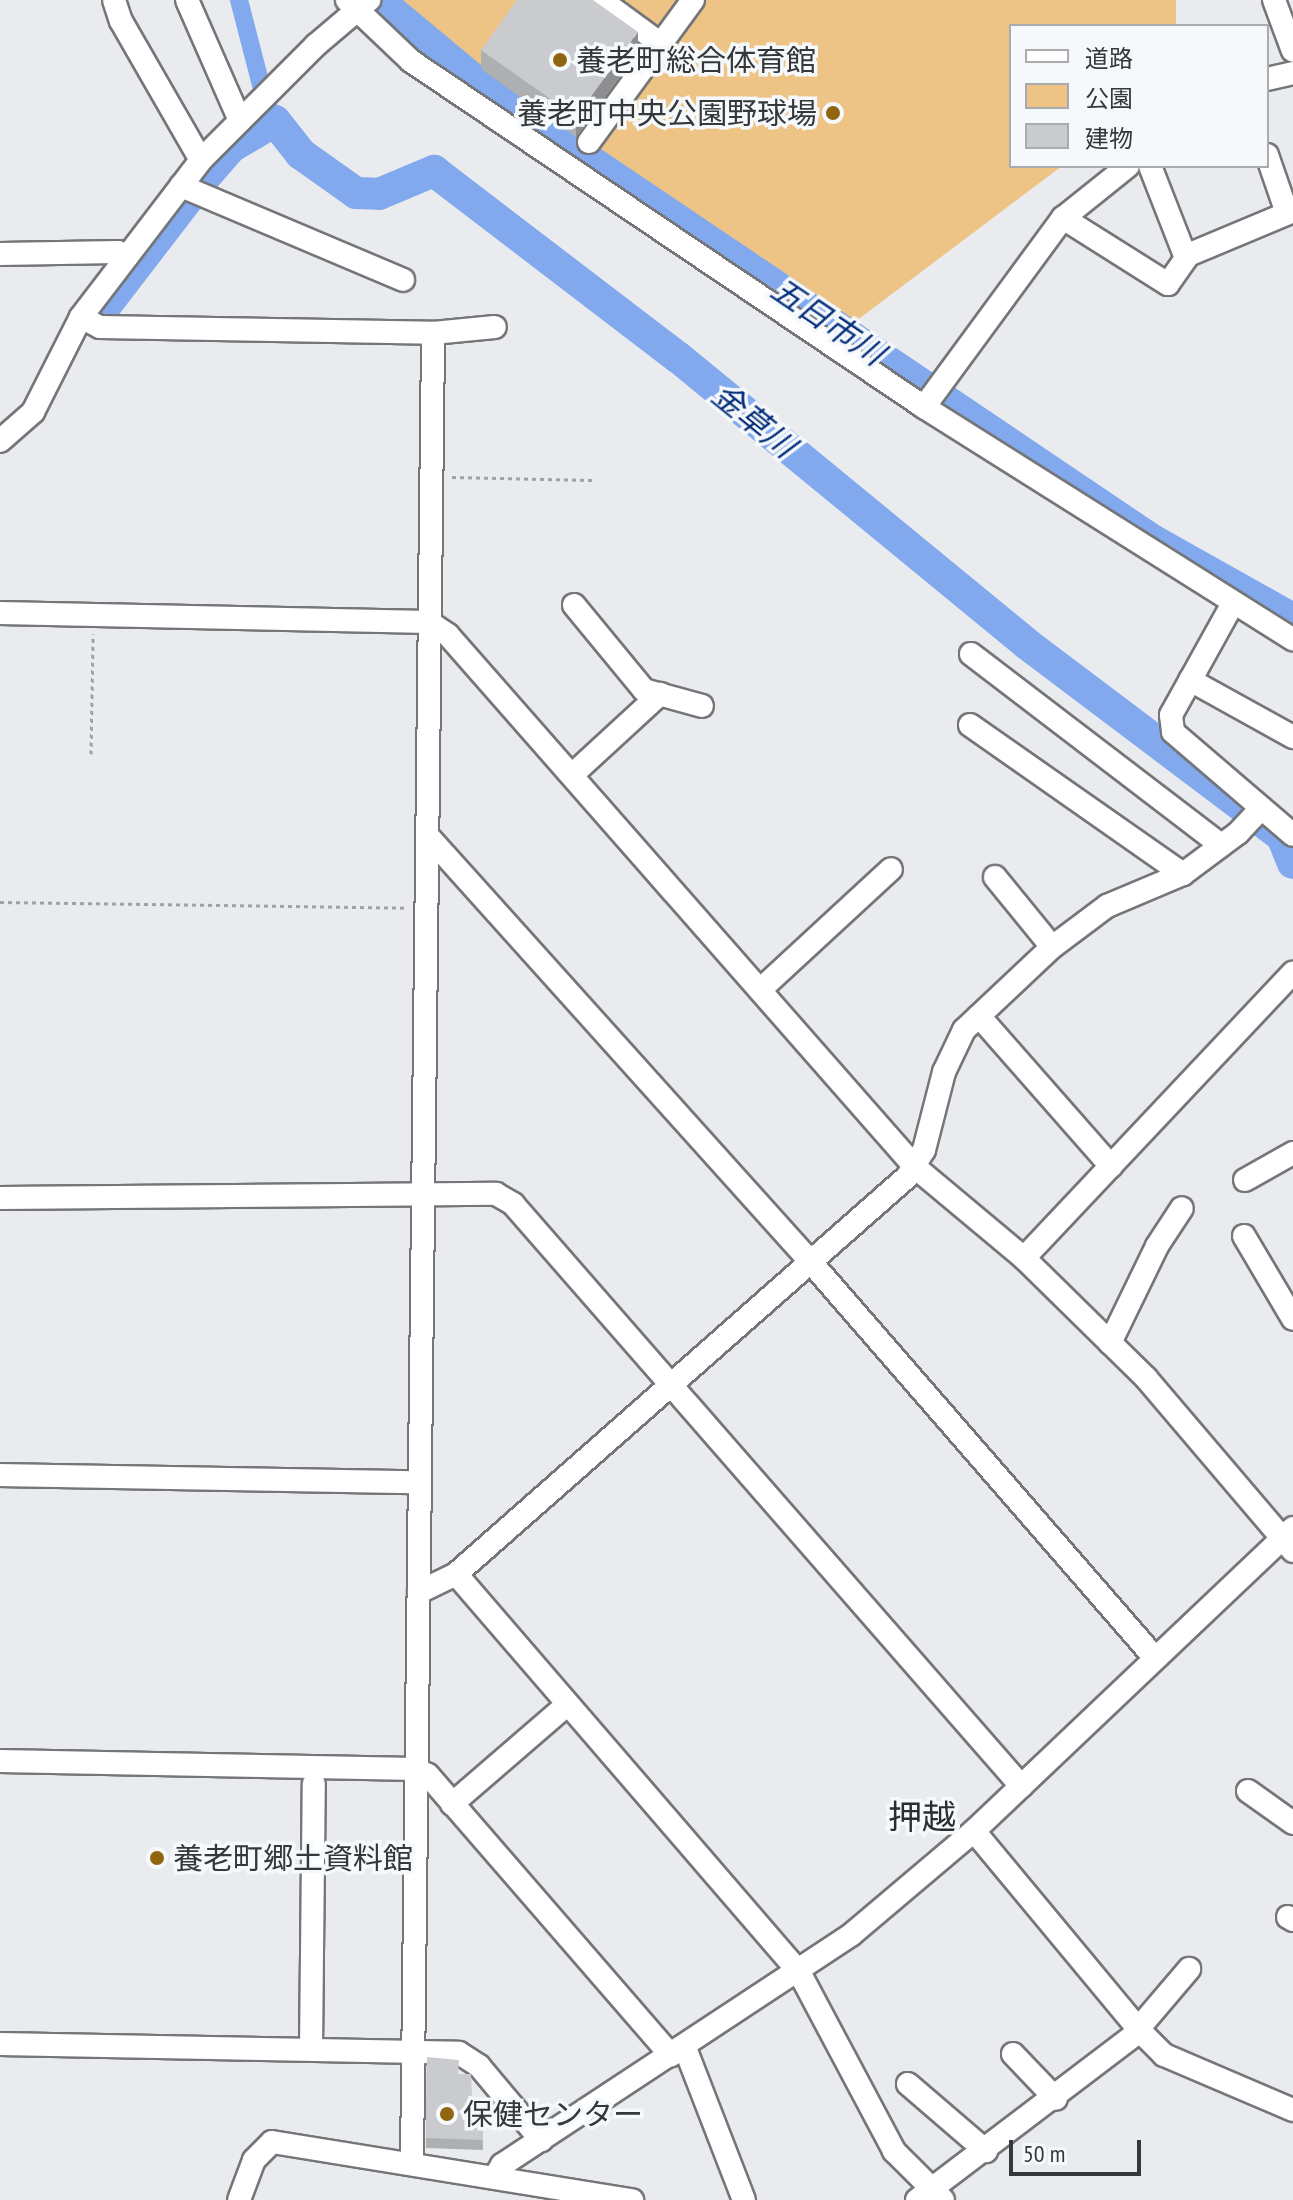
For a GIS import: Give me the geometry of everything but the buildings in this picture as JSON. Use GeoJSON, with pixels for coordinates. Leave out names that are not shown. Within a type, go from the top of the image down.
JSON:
{"type":"FeatureCollection","features":[{"type":"Feature","properties":{"kind":"street"},"geometry":{"type":"LineString","coordinates":[[114,0],[121,21],[201,160]]}},
{"type":"Feature","properties":{"kind":"street"},"geometry":{"type":"LineString","coordinates":[[187,0],[240,121]]}},
{"type":"Feature","properties":{"kind":"street"},"geometry":{"type":"LineString","coordinates":[[601,0],[661,44]]}},
{"type":"Feature","properties":{"kind":"street"},"geometry":{"type":"LineString","coordinates":[[589,142],[693,0]]}},
{"type":"Feature","properties":{"kind":"street"},"geometry":{"type":"LineString","coordinates":[[1274,0],[1293,51]]}},
{"type":"Feature","properties":{"kind":"street"},"geometry":{"type":"LineString","coordinates":[[0,441],[33,412],[81,317],[201,160],[357,4],[411,61],[924,407],[1232,605],[1293,639]]}},
{"type":"Feature","properties":{"kind":"street"},"geometry":{"type":"LineString","coordinates":[[1269,79],[1293,73]]}},
{"type":"Feature","properties":{"kind":"street"},"geometry":{"type":"LineString","coordinates":[[1063,218],[1168,284],[1186,258],[1290,212],[1269,160]]}},
{"type":"Feature","properties":{"kind":"street"},"geometry":{"type":"LineString","coordinates":[[924,407],[1063,218],[1126,168]]}},
{"type":"Feature","properties":{"kind":"street"},"geometry":{"type":"LineString","coordinates":[[1151,168],[1186,258]]}},
{"type":"Feature","properties":{"kind":"street"},"geometry":{"type":"LineString","coordinates":[[181,186],[403,280]]}},
{"type":"Feature","properties":{"kind":"street"},"geometry":{"type":"LineString","coordinates":[[0,254],[118,252],[127,257]]}},
{"type":"Feature","properties":{"kind":"street"},"geometry":{"type":"LineString","coordinates":[[81,317],[100,327],[433,333],[495,327]]}},
{"type":"Feature","properties":{"kind":"street"},"geometry":{"type":"LineString","coordinates":[[412,2163],[424,908],[433,333]]}},
{"type":"Feature","properties":{"kind":"street"},"geometry":{"type":"LineString","coordinates":[[574,605],[644,690],[702,706]]}},
{"type":"Feature","properties":{"kind":"street"},"geometry":{"type":"LineString","coordinates":[[1232,605],[1171,715],[1173,732],[1255,814],[1293,835]]}},
{"type":"Feature","properties":{"kind":"street"},"geometry":{"type":"LineString","coordinates":[[0,613],[429,622],[448,635],[915,1167],[1024,1258],[1110,1343],[1289,1538],[1155,1658],[974,1831],[799,1972],[502,2165],[496,2175]]}},
{"type":"Feature","properties":{"kind":"street"},"geometry":{"type":"LineString","coordinates":[[971,654],[1221,845]]}},
{"type":"Feature","properties":{"kind":"street"},"geometry":{"type":"LineString","coordinates":[[1190,680],[1293,737]]}},
{"type":"Feature","properties":{"kind":"street"},"geometry":{"type":"LineString","coordinates":[[572,775],[660,694]]}},
{"type":"Feature","properties":{"kind":"street"},"geometry":{"type":"LineString","coordinates":[[970,725],[1183,874]]}},
{"type":"Feature","properties":{"kind":"street"},"geometry":{"type":"LineString","coordinates":[[419,1592],[456,1574],[915,1167],[944,1072],[964,1030],[1052,947],[1107,906],[1183,874],[1255,814]]}},
{"type":"Feature","properties":{"kind":"street"},"geometry":{"type":"LineString","coordinates":[[427,835],[809,1260],[1155,1658]]}},
{"type":"Feature","properties":{"kind":"street"},"geometry":{"type":"LineString","coordinates":[[760,990],[891,869]]}},
{"type":"Feature","properties":{"kind":"street"},"geometry":{"type":"LineString","coordinates":[[995,877],[1052,947]]}},
{"type":"Feature","properties":{"kind":"street"},"geometry":{"type":"LineString","coordinates":[[1024,1258],[1293,973]]}},
{"type":"Feature","properties":{"kind":"street"},"geometry":{"type":"LineString","coordinates":[[979,1016],[1111,1166]]}},
{"type":"Feature","properties":{"kind":"street"},"geometry":{"type":"LineString","coordinates":[[1245,1180],[1293,1153]]}},
{"type":"Feature","properties":{"kind":"street"},"geometry":{"type":"LineString","coordinates":[[0,1198],[496,1194],[513,1204],[1021,1786]]}},
{"type":"Feature","properties":{"kind":"street"},"geometry":{"type":"LineString","coordinates":[[1110,1343],[1157,1246],[1182,1208]]}},
{"type":"Feature","properties":{"kind":"street"},"geometry":{"type":"LineString","coordinates":[[1244,1236],[1293,1319]]}},
{"type":"Feature","properties":{"kind":"street"},"geometry":{"type":"LineString","coordinates":[[0,1475],[418,1482]]}},
{"type":"Feature","properties":{"kind":"street"},"geometry":{"type":"LineString","coordinates":[[456,1574],[799,1972],[894,2151],[932,2197],[1139,2030],[1189,1969]]}},
{"type":"Feature","properties":{"kind":"street"},"geometry":{"type":"LineString","coordinates":[[452,1804],[568,1704]]}},
{"type":"Feature","properties":{"kind":"street"},"geometry":{"type":"LineString","coordinates":[[0,1761],[416,1769],[452,1804],[678,2052],[744,2200]]}},
{"type":"Feature","properties":{"kind":"street"},"geometry":{"type":"LineString","coordinates":[[311,2049],[314,1784]]}},
{"type":"Feature","properties":{"kind":"street"},"geometry":{"type":"LineString","coordinates":[[1248,1791],[1293,1823]]}},
{"type":"Feature","properties":{"kind":"street"},"geometry":{"type":"LineString","coordinates":[[974,1831],[1139,2030],[1164,2055],[1293,2110]]}},
{"type":"Feature","properties":{"kind":"street"},"geometry":{"type":"LineString","coordinates":[[0,2044],[459,2053],[479,2066],[541,2140]]}},
{"type":"Feature","properties":{"kind":"street"},"geometry":{"type":"LineString","coordinates":[[1013,2054],[1056,2099]]}},
{"type":"Feature","properties":{"kind":"street"},"geometry":{"type":"LineString","coordinates":[[908,2084],[986,2151]]}},
{"type":"Feature","properties":{"kind":"street"},"geometry":{"type":"LineString","coordinates":[[239,2200],[254,2160],[272,2142],[496,2175],[632,2200]]}},
{"type":"Feature","properties":{"kind":"path"},"geometry":{"type":"LineString","coordinates":[[431,476],[592,480]]}},
{"type":"Feature","properties":{"kind":"path"},"geometry":{"type":"LineString","coordinates":[[91,754],[94,615]]}},
{"type":"Feature","properties":{"kind":"path"},"geometry":{"type":"LineString","coordinates":[[0,902],[424,908]]}},
{"type":"Feature","properties":{"kind":"green space","name":"養老町中央公園野球場"},"geometry":{"type":"Polygon","coordinates":[[[389,0],[1176,0],[1176,24],[1009,24],[1009,168],[1059,168],[848,327],[472,70],[389,0]]]}},
{"type":"Feature","properties":{"kind":"waterway"},"geometry":{"type":"LineString","coordinates":[[239,0],[261,85]]}},
{"type":"Feature","properties":{"kind":"waterway","name":"五日市川"},"geometry":{"type":"LineString","coordinates":[[378,0],[491,94],[1152,540],[1293,619]]}},
{"type":"Feature","properties":{"kind":"waterway"},"geometry":{"type":"LineString","coordinates":[[271,111],[275,121]]}},
{"type":"Feature","properties":{"kind":"waterway","name":"金草川"},"geometry":{"type":"LineString","coordinates":[[197,186],[231,147],[275,121],[301,154],[356,193],[379,194],[434,171],[679,358],[1027,644],[1282,836],[1293,863]]}},
{"type":"Feature","properties":{"kind":"waterway","name":"金草川"},"geometry":{"type":"LineString","coordinates":[[100,313],[186,201]]}},
{"type":"Feature","properties":{"kind":"place","name":"養老町総合体育館"},"geometry":{"type":"Point","coordinates":[560,60]}},
{"type":"Feature","properties":{"kind":"place","name":"養老町中央公園野球場"},"geometry":{"type":"Point","coordinates":[833,113]}},
{"type":"Feature","properties":{"kind":"place","name":"養老町郷土資料館"},"geometry":{"type":"Point","coordinates":[157,1858]}},
{"type":"Feature","properties":{"kind":"place","name":"保健センター"},"geometry":{"type":"Point","coordinates":[447,2114]}},
{"type":"Feature","properties":{"kind":"district","name":"押越"},"geometry":{"type":"Point","coordinates":[922,1817]}}]}
